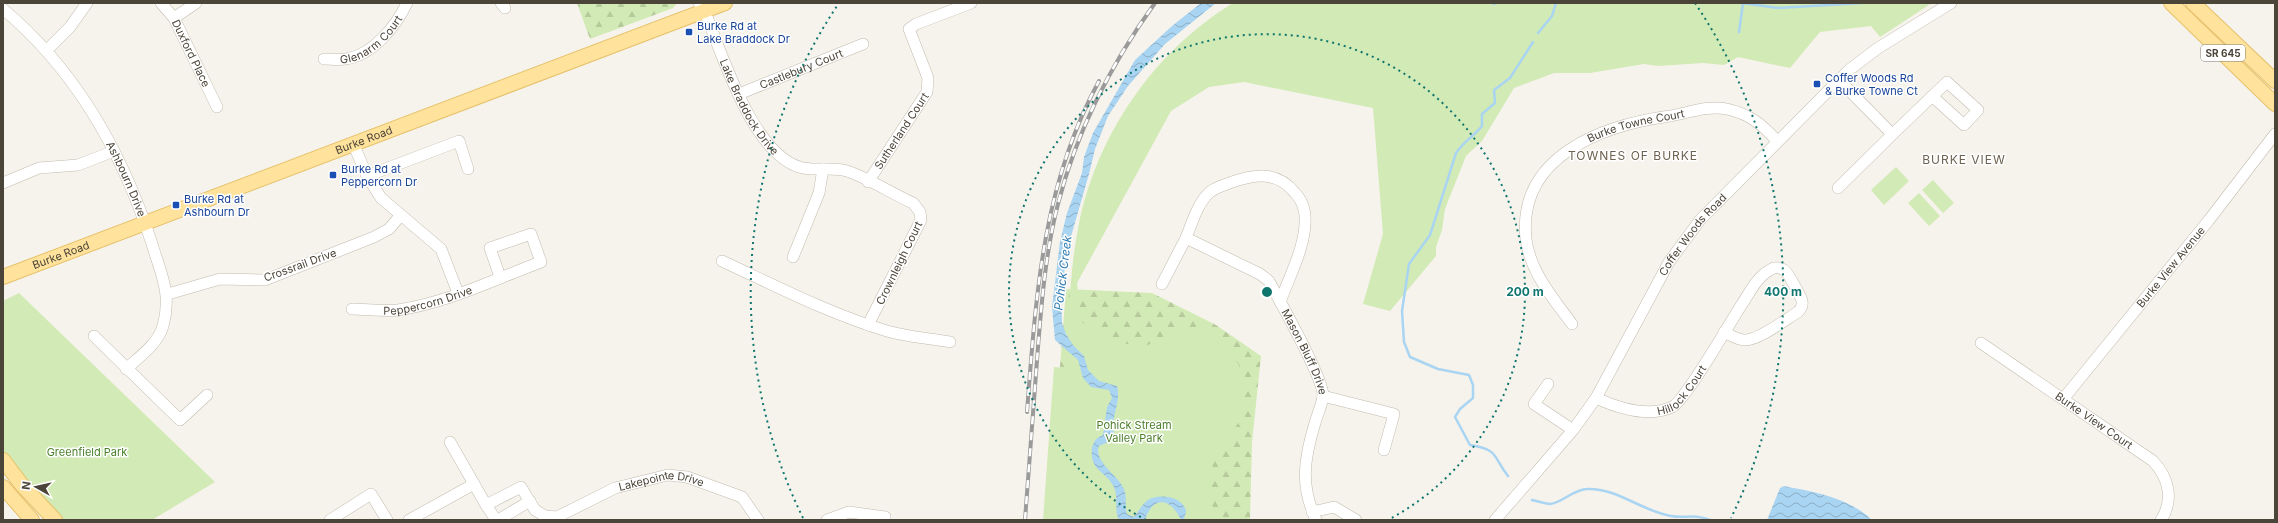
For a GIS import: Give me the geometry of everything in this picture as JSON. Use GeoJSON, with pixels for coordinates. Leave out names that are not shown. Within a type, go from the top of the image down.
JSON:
{"type":"FeatureCollection","features":[{"type":"Feature","properties":{"kind":"main road","name":"Burke Road"},"geometry":{"type":"LineString","coordinates":[[3,277],[353,143],[703,6],[725,3]]}},
{"type":"Feature","properties":{"kind":"main road","name":"SR 645"},"geometry":{"type":"LineString","coordinates":[[2171,3],[2275,104]]}},
{"type":"Feature","properties":{"kind":"main road","name":"SR 645"},"geometry":{"type":"LineString","coordinates":[[2193,3],[2275,82]]}},
{"type":"Feature","properties":{"kind":"main road"},"geometry":{"type":"LineString","coordinates":[[3,460],[22,485],[55,520]]}},
{"type":"Feature","properties":{"kind":"main road"},"geometry":{"type":"LineString","coordinates":[[3,487],[32,520]]}},
{"type":"Feature","properties":{"kind":"street"},"geometry":{"type":"LineString","coordinates":[[47,50],[70,27],[87,3]]}},
{"type":"Feature","properties":{"kind":"street","name":"Duxford Place"},"geometry":{"type":"LineString","coordinates":[[161,3],[174,18],[217,107]]}},
{"type":"Feature","properties":{"kind":"street"},"geometry":{"type":"LineString","coordinates":[[174,18],[196,3]]}},
{"type":"Feature","properties":{"kind":"street","name":"Glenarm Court"},"geometry":{"type":"LineString","coordinates":[[324,59],[347,59],[370,47],[394,25],[407,3]]}},
{"type":"Feature","properties":{"kind":"street","name":"Sutherland Court"},"geometry":{"type":"LineString","coordinates":[[868,182],[927,92],[928,78],[909,29],[916,24],[971,3]]}},
{"type":"Feature","properties":{"kind":"street","name":"Coffer Woods Road"},"geometry":{"type":"LineString","coordinates":[[1496,520],[1573,430],[1596,398],[1679,246],[1708,210],[1838,80],[1878,48],[1951,3]]}},
{"type":"Feature","properties":{"kind":"street","name":"Lake Braddock Drive"},"geometry":{"type":"LineString","coordinates":[[703,6],[738,94],[750,118],[776,152],[799,167],[823,169]]}},
{"type":"Feature","properties":{"kind":"street","name":"Ashbourn Drive"},"geometry":{"type":"LineString","coordinates":[[3,9],[47,50],[80,94],[114,151],[145,223],[168,294],[163,327],[155,341],[126,369]]}},
{"type":"Feature","properties":{"kind":"street","name":"Castlebury Court"},"geometry":{"type":"LineString","coordinates":[[738,94],[863,44]]}},
{"type":"Feature","properties":{"kind":"street"},"geometry":{"type":"LineString","coordinates":[[1838,80],[1892,134]]}},
{"type":"Feature","properties":{"kind":"street"},"geometry":{"type":"LineString","coordinates":[[1838,188],[1932,96]]}},
{"type":"Feature","properties":{"kind":"street","name":"Burke Towne Court"},"geometry":{"type":"LineString","coordinates":[[1572,324],[1542,284],[1530,255],[1526,240],[1528,201],[1542,175],[1561,154],[1589,138],[1633,122],[1709,109],[1725,109],[1753,118],[1777,141]]}},
{"type":"Feature","properties":{"kind":"street","name":"Burke View Avenue"},"geometry":{"type":"LineString","coordinates":[[2064,398],[2209,220],[2275,134]]}},
{"type":"Feature","properties":{"kind":"street"},"geometry":{"type":"LineString","coordinates":[[367,176],[459,142],[468,169]]}},
{"type":"Feature","properties":{"kind":"street"},"geometry":{"type":"LineString","coordinates":[[353,143],[367,176],[380,198],[441,249],[458,293]]}},
{"type":"Feature","properties":{"kind":"street"},"geometry":{"type":"LineString","coordinates":[[3,183],[39,168],[78,164],[114,151]]}},
{"type":"Feature","properties":{"kind":"street"},"geometry":{"type":"LineString","coordinates":[[792,257],[820,193],[823,169]]}},
{"type":"Feature","properties":{"kind":"street","name":"Crownleigh Court"},"geometry":{"type":"LineString","coordinates":[[823,169],[848,172],[912,203],[920,212],[921,220],[868,325]]}},
{"type":"Feature","properties":{"kind":"street","name":"Mason Bluff Drive"},"geometry":{"type":"LineString","coordinates":[[1162,284],[1204,199],[1211,192],[1252,176],[1266,175],[1280,179],[1290,186],[1301,200],[1305,213],[1303,241],[1280,302]]}},
{"type":"Feature","properties":{"kind":"street","name":"Crossrail Drive"},"geometry":{"type":"LineString","coordinates":[[168,294],[220,279],[265,280],[374,237],[388,229],[400,216]]}},
{"type":"Feature","properties":{"kind":"street","name":"Peppercorn Drive"},"geometry":{"type":"LineString","coordinates":[[352,308],[396,310],[434,302],[541,262],[531,234],[490,248],[500,277]]}},
{"type":"Feature","properties":{"kind":"street","name":"Mason Bluff Drive"},"geometry":{"type":"LineString","coordinates":[[1186,238],[1260,274],[1269,281],[1318,378],[1323,396],[1312,433],[1304,469],[1307,495],[1314,516]]}},
{"type":"Feature","properties":{"kind":"street"},"geometry":{"type":"LineString","coordinates":[[722,260],[806,300],[868,325],[889,332],[950,342]]}},
{"type":"Feature","properties":{"kind":"street","name":"Hillock Court"},"geometry":{"type":"LineString","coordinates":[[1596,398],[1613,406],[1646,412],[1673,407],[1683,397],[1724,332],[1758,280],[1771,269],[1778,267],[1785,270],[1802,301],[1802,307],[1798,312],[1754,338],[1745,340],[1736,338],[1724,332]]}},
{"type":"Feature","properties":{"kind":"street"},"geometry":{"type":"LineString","coordinates":[[94,336],[126,369],[180,420],[207,395]]}},
{"type":"Feature","properties":{"kind":"street","name":"Burke View Court"},"geometry":{"type":"LineString","coordinates":[[1981,343],[2064,398],[2158,466],[2163,473],[2169,490],[2168,500],[2161,520]]}},
{"type":"Feature","properties":{"kind":"street"},"geometry":{"type":"LineString","coordinates":[[1548,384],[1534,404],[1573,430]]}},
{"type":"Feature","properties":{"kind":"street"},"geometry":{"type":"LineString","coordinates":[[1323,396],[1394,414],[1384,450]]}},
{"type":"Feature","properties":{"kind":"street"},"geometry":{"type":"LineString","coordinates":[[450,442],[486,505],[497,520],[530,501],[521,487],[486,505]]}},
{"type":"Feature","properties":{"kind":"street","name":"Lakepointe Drive"},"geometry":{"type":"LineString","coordinates":[[530,501],[535,510],[545,516],[557,517],[615,488],[668,475],[687,477],[742,497],[758,520]]}},
{"type":"Feature","properties":{"kind":"street"},"geometry":{"type":"LineString","coordinates":[[409,520],[474,484]]}},
{"type":"Feature","properties":{"kind":"street"},"geometry":{"type":"LineString","coordinates":[[330,520],[371,494],[387,520]]}},
{"type":"Feature","properties":{"kind":"street"},"geometry":{"type":"LineString","coordinates":[[1314,516],[1334,507],[1356,520]]}},
{"type":"Feature","properties":{"kind":"street"},"geometry":{"type":"LineString","coordinates":[[827,520],[849,512],[885,517],[885,520]]}},
{"type":"Feature","properties":{"kind":"green space"},"geometry":{"type":"Polygon","coordinates":[[[577,3],[677,3],[673,8],[590,39],[577,3]]]}},
{"type":"Feature","properties":{"kind":"green space","name":"Pohick Stream Valley Park"},"geometry":{"type":"Polygon","coordinates":[[[1233,3],[1932,3],[1880,37],[1871,26],[1820,32],[1790,68],[1738,57],[1724,65],[1703,63],[1658,66],[1644,64],[1590,73],[1554,73],[1514,88],[1482,141],[1466,156],[1445,209],[1442,230],[1436,247],[1436,256],[1390,311],[1363,304],[1383,234],[1373,108],[1244,82],[1209,87],[1171,111],[1077,283],[1082,322],[1110,342],[1145,346],[1179,332],[1205,327],[1222,335],[1243,373],[1246,382],[1238,423],[1213,464],[1208,494],[1218,520],[1043,520],[1054,367],[1066,368],[1071,281],[1075,246],[1086,195],[1098,162],[1113,130],[1132,100],[1153,72],[1177,46],[1204,23],[1233,3]]]}},
{"type":"Feature","properties":{"kind":"green space"},"geometry":{"type":"Polygon","coordinates":[[[1896,167],[1909,181],[1884,205],[1871,190],[1896,167]]]}},
{"type":"Feature","properties":{"kind":"green space"},"geometry":{"type":"Polygon","coordinates":[[[1933,180],[1954,203],[1943,213],[1922,190],[1933,180]]]}},
{"type":"Feature","properties":{"kind":"green space"},"geometry":{"type":"Polygon","coordinates":[[[1919,193],[1940,216],[1929,226],[1908,203],[1919,193]]]}},
{"type":"Feature","properties":{"kind":"green space"},"geometry":{"type":"Polygon","coordinates":[[[1066,289],[1152,293],[1216,325],[1261,356],[1252,442],[1250,520],[1048,520],[1066,289]]]}},
{"type":"Feature","properties":{"kind":"green space","name":"Greenfield Park"},"geometry":{"type":"Polygon","coordinates":[[[19,293],[215,482],[152,520],[62,520],[3,455],[3,301],[19,293]]]}},
{"type":"Feature","properties":{"kind":"water"},"geometry":{"type":"Polygon","coordinates":[[[1201,3],[1216,3],[1165,44],[1128,86],[1108,116],[1095,149],[1068,247],[1061,294],[1062,323],[1066,334],[1073,345],[1084,356],[1088,370],[1099,381],[1117,386],[1118,399],[1113,424],[1115,436],[1113,440],[1099,446],[1099,457],[1123,487],[1127,514],[1134,517],[1146,501],[1152,498],[1164,496],[1180,502],[1186,511],[1184,520],[1181,520],[1172,507],[1162,502],[1153,506],[1148,512],[1145,520],[1119,520],[1115,490],[1108,479],[1096,467],[1092,456],[1092,448],[1095,442],[1103,435],[1107,407],[1112,398],[1109,390],[1091,387],[1083,378],[1078,360],[1055,340],[1052,307],[1060,242],[1067,213],[1082,173],[1084,157],[1093,133],[1135,60],[1172,26],[1201,3]]]}},
{"type":"Feature","properties":{"kind":"water"},"geometry":{"type":"Polygon","coordinates":[[[1784,486],[1842,501],[1863,512],[1872,520],[1767,520],[1780,488],[1784,486]]]}},
{"type":"Feature","properties":{"kind":"waterway"},"geometry":{"type":"LineString","coordinates":[[1538,33],[1552,16],[1556,3]]}},
{"type":"Feature","properties":{"kind":"waterway","name":"Pohick Creek"},"geometry":{"type":"LineString","coordinates":[[1742,3],[1778,8],[1862,3]]}},
{"type":"Feature","properties":{"kind":"waterway"},"geometry":{"type":"LineString","coordinates":[[1739,32],[1743,3]]}},
{"type":"Feature","properties":{"kind":"waterway"},"geometry":{"type":"LineString","coordinates":[[1508,476],[1491,452],[1486,449],[1470,445],[1455,417],[1460,409],[1473,398],[1473,385],[1469,375],[1438,369],[1410,357],[1404,342],[1402,311],[1409,264],[1430,235],[1456,153],[1482,126],[1482,114],[1495,103],[1494,90],[1510,78],[1533,42]]}},
{"type":"Feature","properties":{"kind":"waterway"},"geometry":{"type":"LineString","coordinates":[[1532,500],[1550,504],[1555,503],[1577,491],[1587,489],[1598,490],[1609,492],[1650,510],[1671,516],[1694,516],[1710,520]]}},
{"type":"Feature","properties":{"kind":"railway"},"geometry":{"type":"LineString","coordinates":[[1025,520],[1042,301],[1050,242],[1058,204],[1075,150],[1097,99],[1124,50],[1155,3]]}},
{"type":"Feature","properties":{"kind":"railway"},"geometry":{"type":"LineString","coordinates":[[1027,412],[1034,326],[1045,242],[1065,161],[1080,121],[1099,81]]}},
{"type":"Feature","properties":{"kind":"place","name":"Burke Rd at Lake Braddock Dr"},"geometry":{"type":"Point","coordinates":[689,32]}},
{"type":"Feature","properties":{"kind":"place","name":"Coffer Woods Rd & Burke Towne Ct"},"geometry":{"type":"Point","coordinates":[1817,84]}},
{"type":"Feature","properties":{"kind":"place","name":"Burke Rd at Peppercorn Dr"},"geometry":{"type":"Point","coordinates":[333,175]}},
{"type":"Feature","properties":{"kind":"place","name":"Burke Rd at Ashbourn Dr"},"geometry":{"type":"Point","coordinates":[176,205]}},
{"type":"Feature","properties":{"kind":"district","name":"TOWNES OF BURKE"},"geometry":{"type":"Point","coordinates":[1633,156]}},
{"type":"Feature","properties":{"kind":"district","name":"BURKE VIEW"},"geometry":{"type":"Point","coordinates":[1964,160]}}]}
